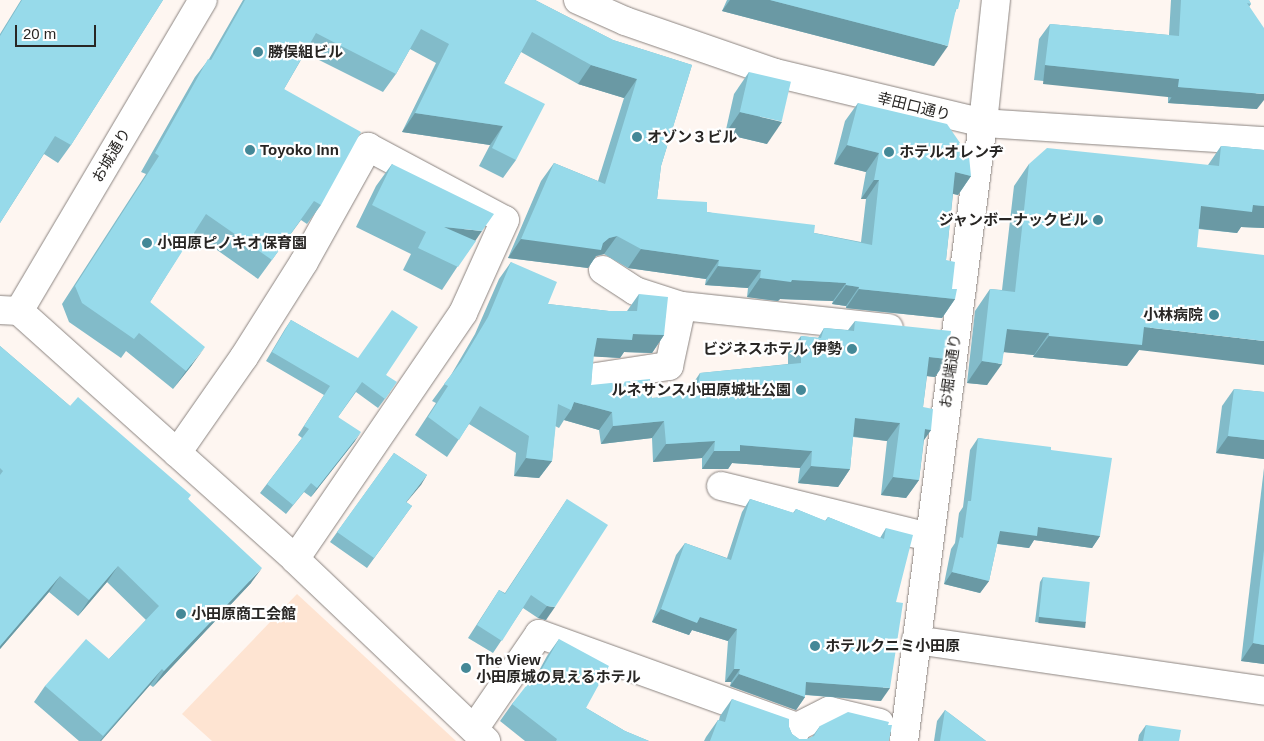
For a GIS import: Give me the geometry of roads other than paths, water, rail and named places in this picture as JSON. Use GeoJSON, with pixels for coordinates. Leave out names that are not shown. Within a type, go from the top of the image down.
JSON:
{"type":"FeatureCollection","features":[{"type":"Feature","properties":{"kind":"street","name":"お城通り"},"geometry":{"type":"LineString","coordinates":[[10,310],[204,0]]}},
{"type":"Feature","properties":{"kind":"street","name":"幸田口通り"},"geometry":{"type":"LineString","coordinates":[[578,0],[625,21],[775,73],[983,124],[1264,141]]}},
{"type":"Feature","properties":{"kind":"street","name":"お堀端通り"},"geometry":{"type":"LineString","coordinates":[[905,736],[928,537],[983,124],[996,0]]}},
{"type":"Feature","properties":{"kind":"street"},"geometry":{"type":"LineString","coordinates":[[177,453],[244,357],[304,262],[368,147],[505,220],[463,313],[295,559]]}},
{"type":"Feature","properties":{"kind":"street"},"geometry":{"type":"LineString","coordinates":[[603,270],[635,291],[682,306],[955,335]]}},
{"type":"Feature","properties":{"kind":"street"},"geometry":{"type":"LineString","coordinates":[[596,377],[669,366],[682,306]]}},
{"type":"Feature","properties":{"kind":"street"},"geometry":{"type":"LineString","coordinates":[[10,310],[177,453],[295,559],[480,735],[538,634],[794,734],[829,711],[905,736]]}},
{"type":"Feature","properties":{"kind":"street"},"geometry":{"type":"LineString","coordinates":[[721,486],[928,537]]}},
{"type":"Feature","properties":{"kind":"street"},"geometry":{"type":"LineString","coordinates":[[916,640],[1264,691]]}},
{"type":"Feature","properties":{"kind":"place","name":"勝俣組ビル"},"geometry":{"type":"Point","coordinates":[258,52]}},
{"type":"Feature","properties":{"kind":"place","name":"オゾン３ビル"},"geometry":{"type":"Point","coordinates":[637,137]}},
{"type":"Feature","properties":{"kind":"place","name":"Toyoko Inn"},"geometry":{"type":"Point","coordinates":[250,150]}},
{"type":"Feature","properties":{"kind":"place","name":"ホテルオレンヂ"},"geometry":{"type":"Point","coordinates":[889,152]}},
{"type":"Feature","properties":{"kind":"place","name":"ジャンボーナックビル"},"geometry":{"type":"Point","coordinates":[1098,220]}},
{"type":"Feature","properties":{"kind":"place","name":"小田原ピノキオ保育園"},"geometry":{"type":"Point","coordinates":[147,243]}},
{"type":"Feature","properties":{"kind":"place","name":"小林病院"},"geometry":{"type":"Point","coordinates":[1214,315]}},
{"type":"Feature","properties":{"kind":"place","name":"ビジネスホテル 伊勢"},"geometry":{"type":"Point","coordinates":[852,349]}},
{"type":"Feature","properties":{"kind":"place","name":"ルネサンス小田原城址公園"},"geometry":{"type":"Point","coordinates":[801,390]}},
{"type":"Feature","properties":{"kind":"place","name":"小田原商工会館"},"geometry":{"type":"Point","coordinates":[181,614]}},
{"type":"Feature","properties":{"kind":"place","name":"ホテルクニミ小田原"},"geometry":{"type":"Point","coordinates":[815,646]}},
{"type":"Feature","properties":{"kind":"place","name":"The View 小田原城の見えるホテル"},"geometry":{"type":"Point","coordinates":[466,668]}}]}
